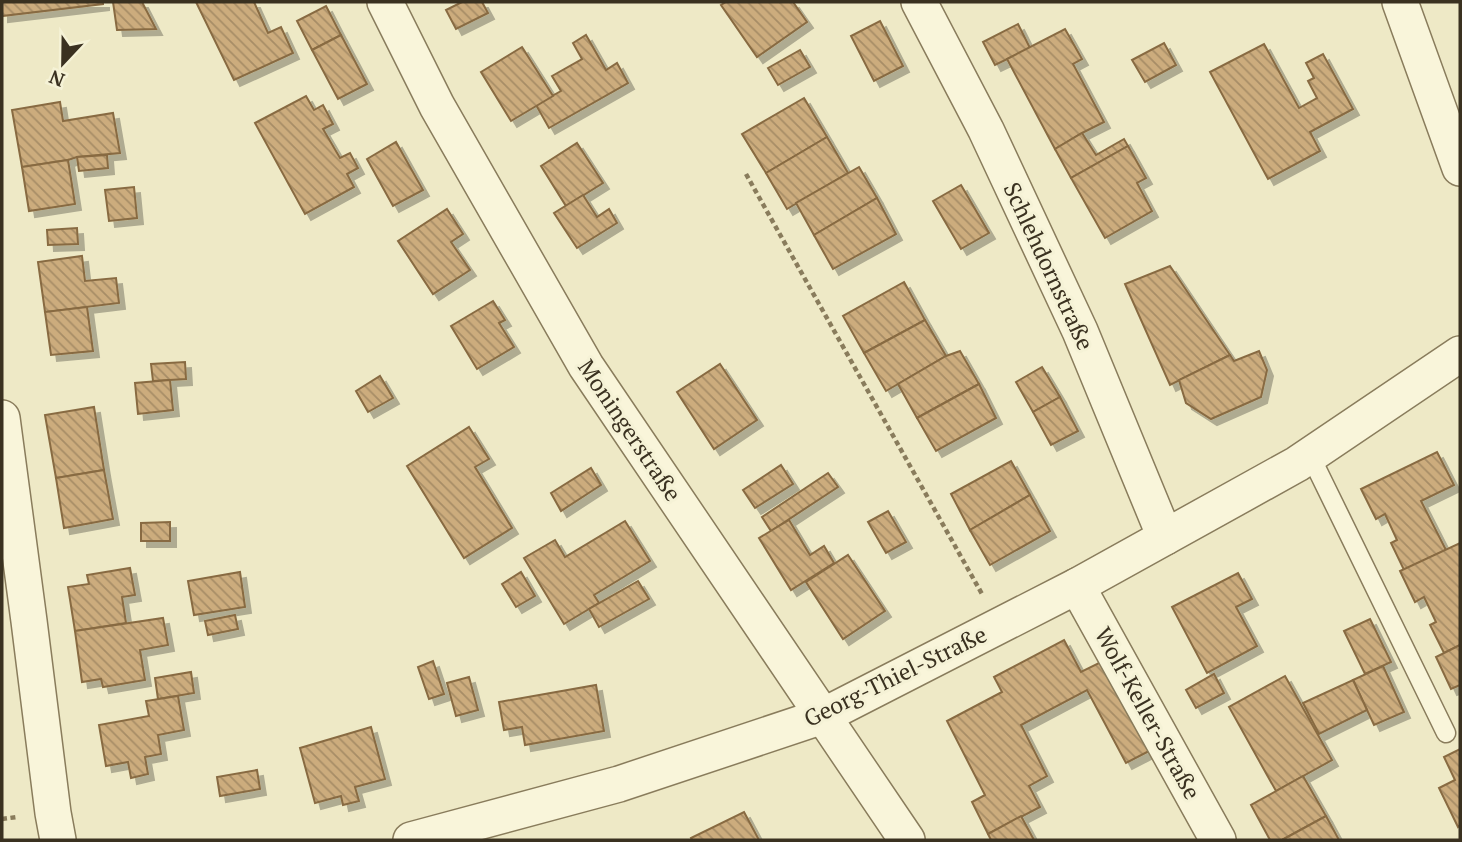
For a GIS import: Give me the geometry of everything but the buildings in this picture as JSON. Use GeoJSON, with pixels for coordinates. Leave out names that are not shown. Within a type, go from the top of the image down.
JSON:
{"type":"FeatureCollection","features":[{"type":"Feature","properties":{"kind":"street","name":"Moningerstraße"},"geometry":{"type":"LineString","coordinates":[[385,2],[438,106],[586,366],[907,840]]}},
{"type":"Feature","properties":{"kind":"street","name":"Schlehdornstraße"},"geometry":{"type":"LineString","coordinates":[[919,2],[986,131],[1080,331],[1165,537]]}},
{"type":"Feature","properties":{"kind":"street"},"geometry":{"type":"LineString","coordinates":[[1400,2],[1460,168]]}},
{"type":"Feature","properties":{"kind":"street","name":"Georg-Thiel-Straße"},"geometry":{"type":"LineString","coordinates":[[411,840],[619,784],[822,716],[1077,586],[1297,464],[1460,354]]}},
{"type":"Feature","properties":{"kind":"street"},"geometry":{"type":"LineString","coordinates":[[2,418],[58,840]]}},
{"type":"Feature","properties":{"kind":"street","name":"Wolf-Keller-Straße"},"geometry":{"type":"LineString","coordinates":[[1077,586],[1218,840]]}},
{"type":"Feature","properties":{"kind":"lane"},"geometry":{"type":"LineString","coordinates":[[1310,455],[1446,733]]}},
{"type":"Feature","properties":{"kind":"path"},"geometry":{"type":"LineString","coordinates":[[746,174],[1000,625]]}}]}
